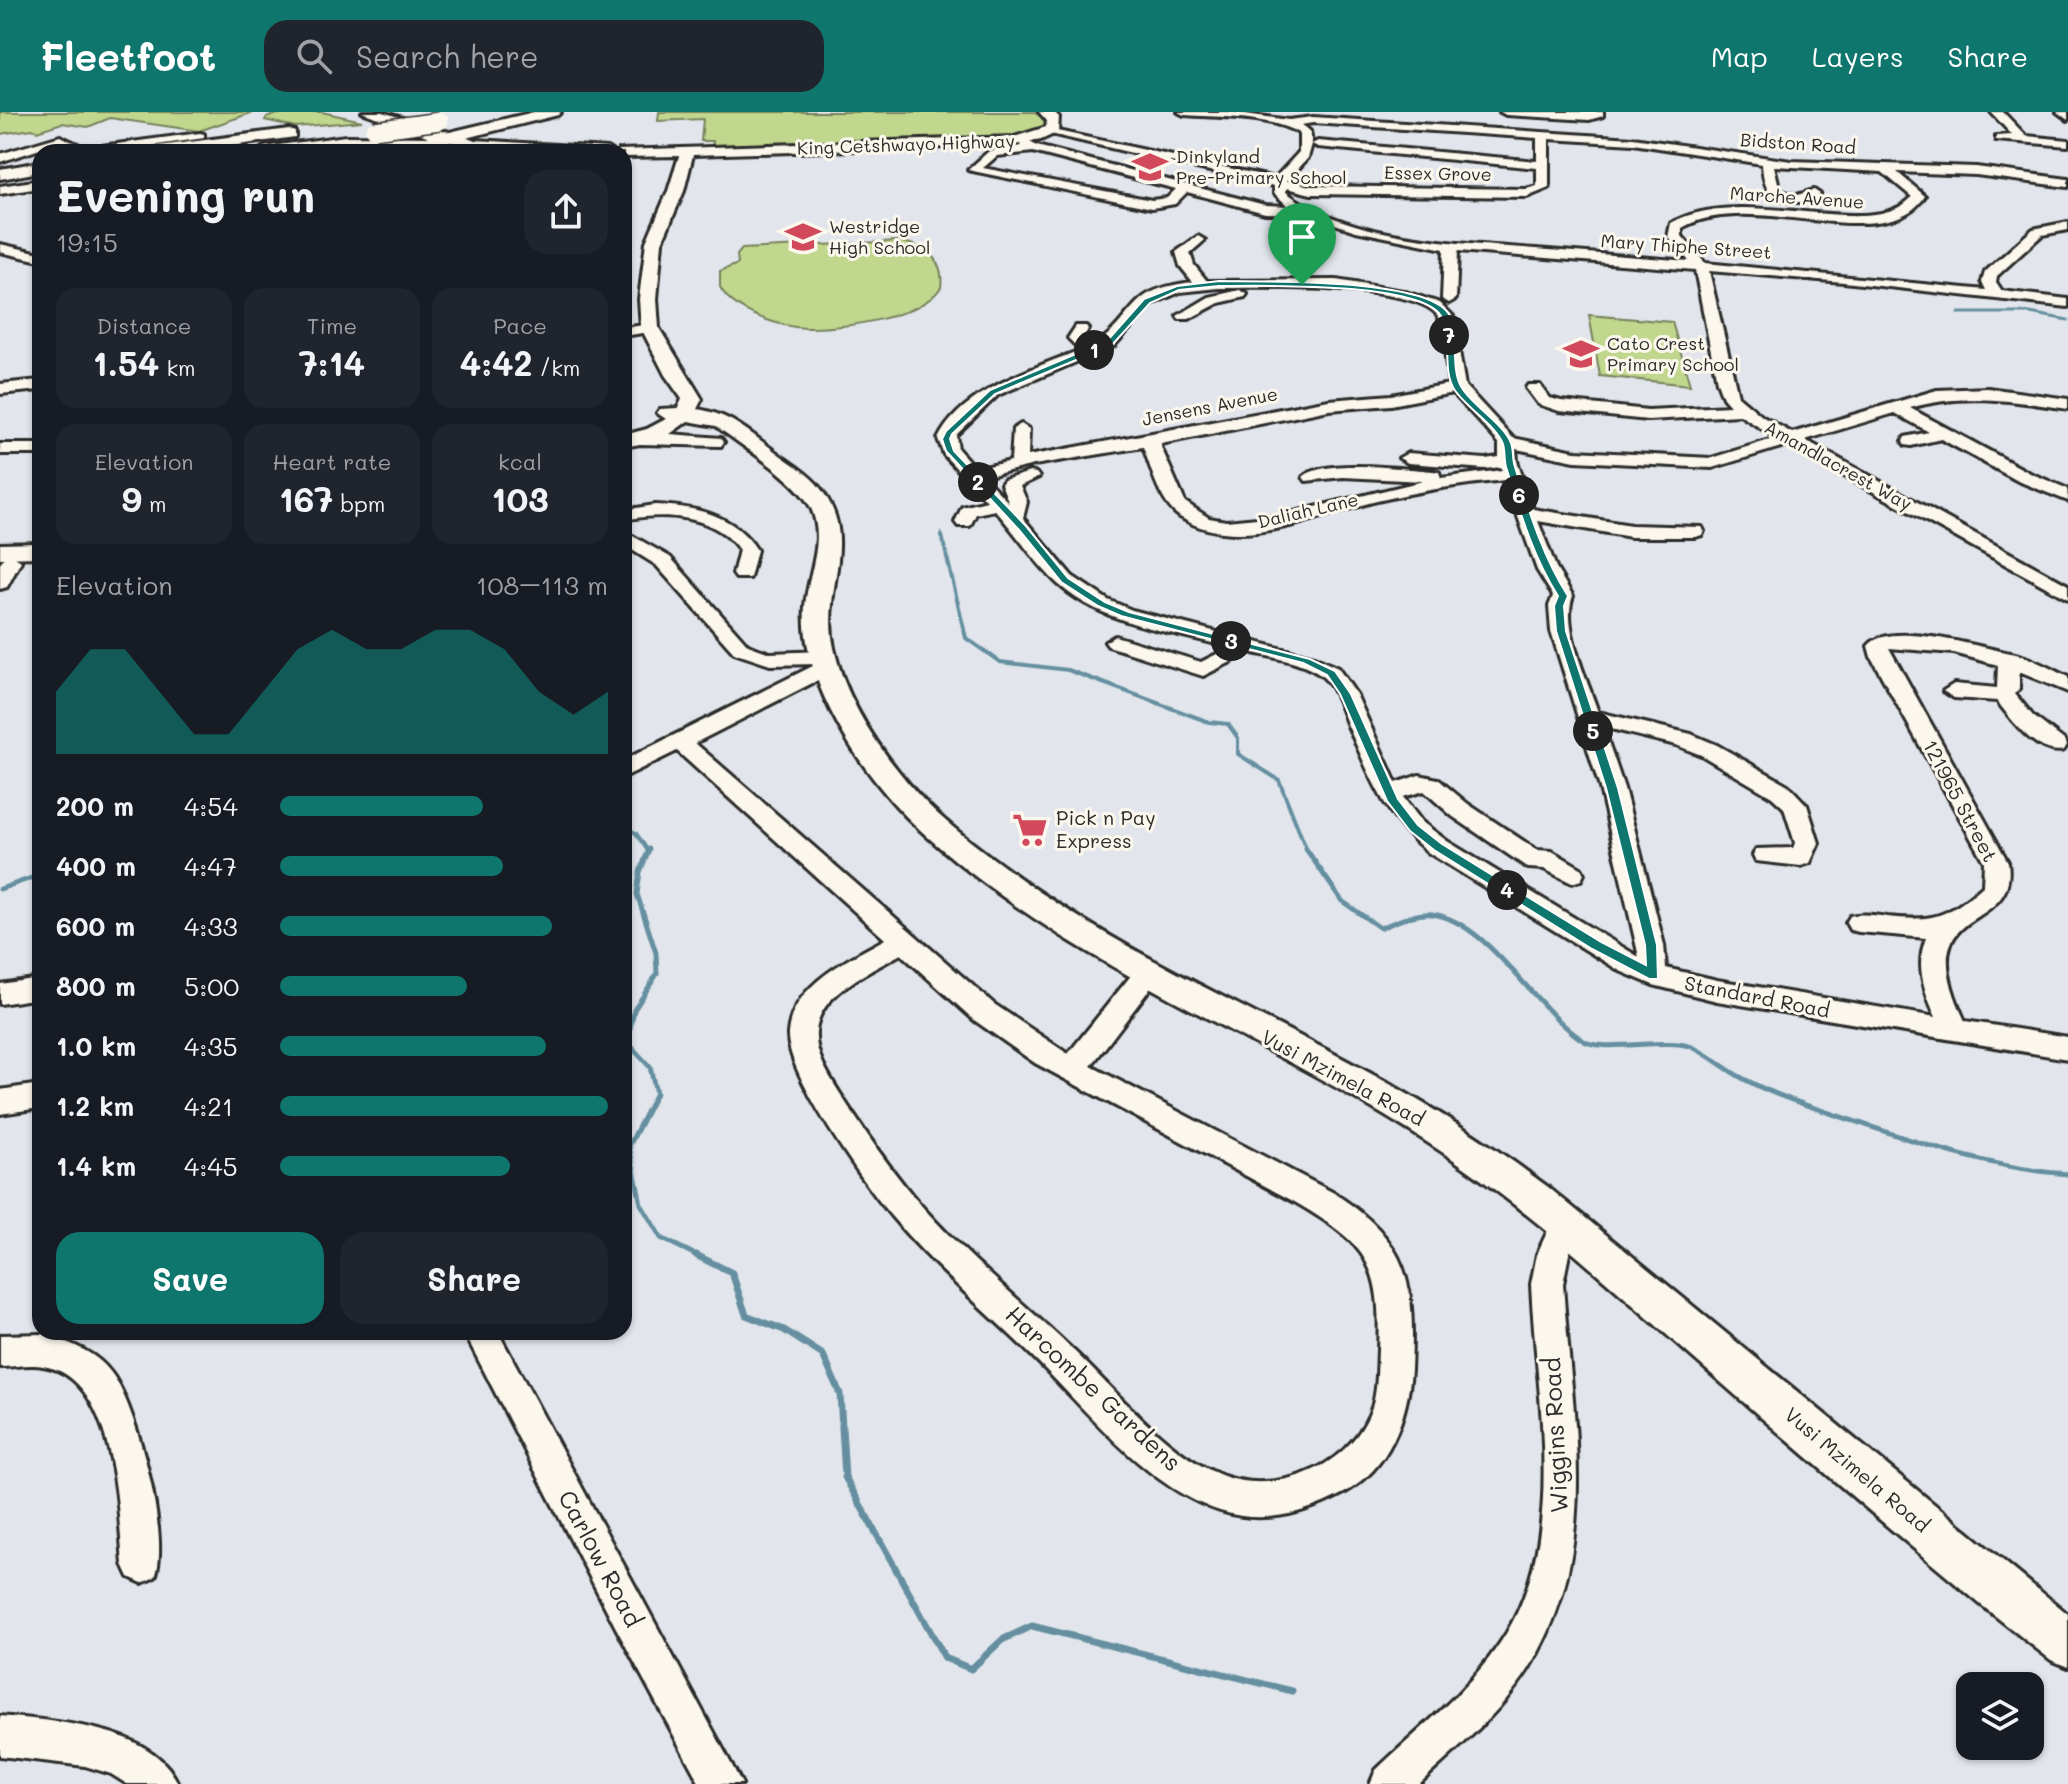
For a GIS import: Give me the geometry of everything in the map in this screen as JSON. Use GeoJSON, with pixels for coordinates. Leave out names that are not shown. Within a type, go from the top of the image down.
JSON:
{"type":"FeatureCollection","features":[{"type":"Feature","properties":{"kind":"highway"},"geometry":{"type":"LineString","coordinates":[[202,144],[362,121],[459,112]]}},
{"type":"Feature","properties":{"kind":"highway"},"geometry":{"type":"LineString","coordinates":[[205,144],[362,121],[440,121],[507,112]]}},
{"type":"Feature","properties":{"kind":"highway"},"geometry":{"type":"LineString","coordinates":[[330,144],[346,141],[419,143],[553,112]]}},
{"type":"Feature","properties":{"kind":"highway"},"geometry":{"type":"LineString","coordinates":[[202,144],[284,128],[316,128],[362,121]]}},
{"type":"Feature","properties":{"kind":"highway"},"geometry":{"type":"LineString","coordinates":[[202,144],[231,124],[255,122],[284,128]]}},
{"type":"Feature","properties":{"kind":"highway"},"geometry":{"type":"LineString","coordinates":[[0,171],[32,168]]}},
{"type":"Feature","properties":{"kind":"highway"},"geometry":{"type":"LineString","coordinates":[[0,182],[32,180]]}},
{"type":"Feature","properties":{"kind":"main road"},"geometry":{"type":"LineString","coordinates":[[1046,112],[1055,125],[1048,132]]}},
{"type":"Feature","properties":{"kind":"main road"},"geometry":{"type":"LineString","coordinates":[[362,121],[480,144]]}},
{"type":"Feature","properties":{"kind":"main road","name":"King Cetshwayo Highway"},"geometry":{"type":"LineString","coordinates":[[703,163],[784,150],[1027,144],[1048,132]]}},
{"type":"Feature","properties":{"kind":"main road"},"geometry":{"type":"LineString","coordinates":[[443,139],[458,144]]}},
{"type":"Feature","properties":{"kind":"main road"},"geometry":{"type":"LineString","coordinates":[[419,143],[428,144]]}},
{"type":"Feature","properties":{"kind":"main road","name":"King Cetshwayo Highway"},"geometry":{"type":"LineString","coordinates":[[703,163],[784,150]]}},
{"type":"Feature","properties":{"kind":"main road"},"geometry":{"type":"LineString","coordinates":[[632,155],[686,155],[703,163],[676,191]]}},
{"type":"Feature","properties":{"kind":"main road"},"geometry":{"type":"LineString","coordinates":[[686,155],[676,191],[654,242],[649,275],[650,328],[675,375],[723,422]]}},
{"type":"Feature","properties":{"kind":"main road"},"geometry":{"type":"LineString","coordinates":[[670,418],[678,394],[675,375]]}},
{"type":"Feature","properties":{"kind":"main road"},"geometry":{"type":"LineString","coordinates":[[632,435],[690,405],[691,394]]}},
{"type":"Feature","properties":{"kind":"main road","name":"Vusi Mzimela Road"},"geometry":{"type":"LineString","coordinates":[[670,418],[723,422],[812,491],[831,526],[831,542],[816,614],[826,662],[846,709],[866,743],[910,803],[1012,891],[1083,940],[1430,1124],[1567,1223],[1983,1577],[2068,1643]]}},
{"type":"Feature","properties":{"kind":"main road","name":"Vusi Mzimela Road"},"geometry":{"type":"LineString","coordinates":[[670,418],[683,434],[763,455]]}},
{"type":"Feature","properties":{"kind":"main road"},"geometry":{"type":"LineString","coordinates":[[632,437],[714,442]]}},
{"type":"Feature","properties":{"kind":"main road"},"geometry":{"type":"LineString","coordinates":[[4,558],[32,552]]}},
{"type":"Feature","properties":{"kind":"main road"},"geometry":{"type":"LineString","coordinates":[[4,558],[32,560]]}},
{"type":"Feature","properties":{"kind":"street","name":"Bidston Road"},"geometry":{"type":"LineString","coordinates":[[1184,112],[1252,114],[1289,123],[1333,121],[1633,141],[1768,163],[1976,171],[2068,183]]}},
{"type":"Feature","properties":{"kind":"street"},"geometry":{"type":"LineString","coordinates":[[1305,210],[1280,193],[1281,178],[1313,144],[1323,140],[1333,121],[1361,112]]}},
{"type":"Feature","properties":{"kind":"street"},"geometry":{"type":"LineString","coordinates":[[1495,112],[1495,132]]}},
{"type":"Feature","properties":{"kind":"street"},"geometry":{"type":"LineString","coordinates":[[1506,112],[1597,114]]}},
{"type":"Feature","properties":{"kind":"street"},"geometry":{"type":"LineString","coordinates":[[1997,112],[2022,139]]}},
{"type":"Feature","properties":{"kind":"street"},"geometry":{"type":"LineString","coordinates":[[2063,112],[2068,117]]}},
{"type":"Feature","properties":{"kind":"street"},"geometry":{"type":"LineString","coordinates":[[1289,123],[1304,131],[1313,144],[1542,165]]}},
{"type":"Feature","properties":{"kind":"street"},"geometry":{"type":"LineString","coordinates":[[1441,129],[1441,156]]}},
{"type":"Feature","properties":{"kind":"street"},"geometry":{"type":"LineString","coordinates":[[1048,132],[1280,183]]}},
{"type":"Feature","properties":{"kind":"street","name":"Essex Grove"},"geometry":{"type":"LineString","coordinates":[[1280,183],[1321,191],[1527,193],[1543,189],[1543,136]]}},
{"type":"Feature","properties":{"kind":"street"},"geometry":{"type":"LineString","coordinates":[[2000,138],[2068,143]]}},
{"type":"Feature","properties":{"kind":"street"},"geometry":{"type":"LineString","coordinates":[[44,144],[60,139],[70,144]]}},
{"type":"Feature","properties":{"kind":"street"},"geometry":{"type":"LineString","coordinates":[[1027,144],[996,152],[974,170],[1152,204],[1171,201],[1185,188]]}},
{"type":"Feature","properties":{"kind":"street","name":"Mary Thiphe Street"},"geometry":{"type":"LineString","coordinates":[[1027,144],[1265,209],[1305,210],[1398,237],[1451,246],[1701,266],[2068,303]]}},
{"type":"Feature","properties":{"kind":"street"},"geometry":{"type":"LineString","coordinates":[[0,158],[32,148]]}},
{"type":"Feature","properties":{"kind":"street"},"geometry":{"type":"LineString","coordinates":[[0,171],[32,163]]}},
{"type":"Feature","properties":{"kind":"street"},"geometry":{"type":"LineString","coordinates":[[1768,163],[1772,190],[1782,196],[1804,198],[1813,197],[1814,194]]}},
{"type":"Feature","properties":{"kind":"street","name":"Marche Avenue"},"geometry":{"type":"LineString","coordinates":[[1701,266],[1675,237],[1676,226],[1681,221],[1703,213],[1735,210],[1875,221],[1912,205],[1919,196],[1885,168]]}},
{"type":"Feature","properties":{"kind":"street"},"geometry":{"type":"LineString","coordinates":[[0,190],[32,181]]}},
{"type":"Feature","properties":{"kind":"street"},"geometry":{"type":"LineString","coordinates":[[1996,294],[1989,282],[1990,275],[2038,232],[2068,226]]}},
{"type":"Feature","properties":{"kind":"street"},"geometry":{"type":"LineString","coordinates":[[1198,240],[1183,252],[1187,266],[1203,285]]}},
{"type":"Feature","properties":{"kind":"street"},"geometry":{"type":"LineString","coordinates":[[1451,246],[1444,304],[1457,387],[1509,459],[1547,570],[1563,596],[1559,606],[1561,631],[1612,788],[1646,923],[1653,975]]}},
{"type":"Feature","properties":{"kind":"street"},"geometry":{"type":"LineString","coordinates":[[0,248],[32,255]]}},
{"type":"Feature","properties":{"kind":"street","name":"Amandlacrest Way"},"geometry":{"type":"LineString","coordinates":[[1701,266],[1725,382],[1731,398],[1742,410],[2068,593]]}},
{"type":"Feature","properties":{"kind":"street"},"geometry":{"type":"LineString","coordinates":[[1081,329],[1076,338],[1091,351],[1118,336],[1147,301],[1177,288],[1203,285],[1360,286],[1444,304]]}},
{"type":"Feature","properties":{"kind":"street"},"geometry":{"type":"LineString","coordinates":[[1184,316],[1229,296],[1302,285]]}},
{"type":"Feature","properties":{"kind":"street"},"geometry":{"type":"LineString","coordinates":[[632,331],[650,328]]}},
{"type":"Feature","properties":{"kind":"street","name":"Standard Road"},"geometry":{"type":"LineString","coordinates":[[1091,351],[998,389],[953,428],[946,439],[950,451],[1065,580],[1101,604],[1125,614],[1307,661],[1331,673],[1341,686],[1406,819],[1438,847],[1596,946],[1653,975],[1697,987],[2068,1048]]}},
{"type":"Feature","properties":{"kind":"street"},"geometry":{"type":"LineString","coordinates":[[0,389],[32,386]]}},
{"type":"Feature","properties":{"kind":"street","name":"Jensens Avenue"},"geometry":{"type":"LineString","coordinates":[[973,475],[1025,471],[1154,440],[1329,405],[1391,400],[1457,387]]}},
{"type":"Feature","properties":{"kind":"street"},"geometry":{"type":"LineString","coordinates":[[1534,388],[1544,401],[1559,406],[1648,415],[1742,410]]}},
{"type":"Feature","properties":{"kind":"street"},"geometry":{"type":"LineString","coordinates":[[1394,457],[1485,464],[1509,459],[1575,456],[1698,464],[1725,461],[1948,393],[1998,394],[2068,404]]}},
{"type":"Feature","properties":{"kind":"street"},"geometry":{"type":"LineString","coordinates":[[1896,407],[2024,477],[2068,496]]}},
{"type":"Feature","properties":{"kind":"street"},"geometry":{"type":"LineString","coordinates":[[964,522],[968,511],[1006,511],[1018,502],[1010,484],[1025,471],[1021,429]]}},
{"type":"Feature","properties":{"kind":"street"},"geometry":{"type":"LineString","coordinates":[[1911,441],[1943,433]]}},
{"type":"Feature","properties":{"kind":"street","name":"Daliah Lane"},"geometry":{"type":"LineString","coordinates":[[1154,440],[1152,447],[1173,496],[1184,512],[1211,524],[1260,524],[1375,495],[1484,476],[1509,459]]}},
{"type":"Feature","properties":{"kind":"street"},"geometry":{"type":"LineString","coordinates":[[0,449],[32,449]]}},
{"type":"Feature","properties":{"kind":"street"},"geometry":{"type":"LineString","coordinates":[[1312,477],[1343,472],[1484,476]]}},
{"type":"Feature","properties":{"kind":"street"},"geometry":{"type":"LineString","coordinates":[[632,514],[673,510],[733,531],[748,550],[743,574]]}},
{"type":"Feature","properties":{"kind":"street"},"geometry":{"type":"LineString","coordinates":[[1528,514],[1631,531],[1695,531]]}},
{"type":"Feature","properties":{"kind":"street"},"geometry":{"type":"LineString","coordinates":[[632,542],[663,561],[741,649],[764,659],[826,662]]}},
{"type":"Feature","properties":{"kind":"street"},"geometry":{"type":"LineString","coordinates":[[0,583],[4,558]]}},
{"type":"Feature","properties":{"kind":"street"},"geometry":{"type":"LineString","coordinates":[[1115,642],[1203,670],[1226,657],[1237,642]]}},
{"type":"Feature","properties":{"kind":"street","name":"121965 Street"},"geometry":{"type":"LineString","coordinates":[[1946,927],[1995,890],[1998,877],[1996,862],[1878,646],[1883,642],[1940,644],[1976,649],[2009,659]]}},
{"type":"Feature","properties":{"kind":"street"},"geometry":{"type":"LineString","coordinates":[[1954,691],[1988,696],[2003,694],[2008,689],[2009,659],[2068,685]]}},
{"type":"Feature","properties":{"kind":"street"},"geometry":{"type":"LineString","coordinates":[[632,765],[826,662]]}},
{"type":"Feature","properties":{"kind":"street"},"geometry":{"type":"LineString","coordinates":[[2003,694],[2025,721],[2056,745]]}},
{"type":"Feature","properties":{"kind":"street"},"geometry":{"type":"LineString","coordinates":[[1590,717],[1683,739],[1709,750],[1780,791],[1798,811],[1807,843],[1801,857],[1765,855]]}},
{"type":"Feature","properties":{"kind":"street","name":"Harcombe Gardens"},"geometry":{"type":"LineString","coordinates":[[679,741],[902,941],[1015,1036],[1343,1217],[1376,1247],[1393,1280],[1395,1293],[1393,1381],[1383,1425],[1358,1461],[1342,1474],[1299,1496],[1259,1499],[1224,1495],[1201,1485],[1176,1469],[903,1207],[812,1072],[802,1038],[806,1014],[828,988],[902,941]]}},
{"type":"Feature","properties":{"kind":"street"},"geometry":{"type":"LineString","coordinates":[[1391,793],[1419,783],[1430,784],[1460,810],[1537,862],[1543,857],[1572,874]]}},
{"type":"Feature","properties":{"kind":"street"},"geometry":{"type":"LineString","coordinates":[[1859,923],[1913,929],[1946,927],[1932,965],[1937,990],[1956,1031]]}},
{"type":"Feature","properties":{"kind":"street"},"geometry":{"type":"LineString","coordinates":[[1072,1069],[1146,975]]}},
{"type":"Feature","properties":{"kind":"street"},"geometry":{"type":"LineString","coordinates":[[0,994],[32,989]]}},
{"type":"Feature","properties":{"kind":"street"},"geometry":{"type":"LineString","coordinates":[[0,1102],[32,1097]]}},
{"type":"Feature","properties":{"kind":"street","name":"Wiggins Road"},"geometry":{"type":"LineString","coordinates":[[1390,1784],[1495,1680],[1515,1656],[1536,1611],[1555,1558],[1563,1499],[1547,1284],[1553,1254],[1567,1223]]}},
{"type":"Feature","properties":{"kind":"street","name":"Carlow Road"},"geometry":{"type":"LineString","coordinates":[[484,1340],[722,1784]]}},
{"type":"Feature","properties":{"kind":"street"},"geometry":{"type":"LineString","coordinates":[[0,1351],[40,1348],[57,1351],[93,1373],[109,1398],[127,1456],[142,1564]]}},
{"type":"Feature","properties":{"kind":"street"},"geometry":{"type":"LineString","coordinates":[[0,1736],[61,1741],[108,1753],[144,1768],[158,1784]]}},
{"type":"Feature","properties":{"kind":"green space"},"geometry":{"type":"Polygon","coordinates":[[[0,112],[254,112],[199,131],[110,118],[88,127],[62,123],[37,131],[0,134],[0,112]]]}},
{"type":"Feature","properties":{"kind":"green space"},"geometry":{"type":"Polygon","coordinates":[[[286,112],[322,112],[362,121],[295,127],[265,120],[286,112]]]}},
{"type":"Feature","properties":{"kind":"green space"},"geometry":{"type":"Polygon","coordinates":[[[659,112],[1034,112],[1044,119],[1046,126],[1015,138],[712,148],[713,141],[701,141],[703,119],[658,121],[659,112]]]}},
{"type":"Feature","properties":{"kind":"green space"},"geometry":{"type":"Polygon","coordinates":[[[899,241],[917,246],[931,255],[940,268],[941,287],[931,298],[915,307],[874,321],[810,328],[785,325],[742,309],[720,287],[720,271],[738,264],[737,255],[742,249],[899,241]]]}},
{"type":"Feature","properties":{"kind":"green space"},"geometry":{"type":"Polygon","coordinates":[[[1589,315],[1672,322],[1690,385],[1600,376],[1589,315]]]}},
{"type":"Feature","properties":{"kind":"waterway"},"geometry":{"type":"LineString","coordinates":[[1958,313],[2030,313],[2068,320]]}},
{"type":"Feature","properties":{"kind":"waterway"},"geometry":{"type":"LineString","coordinates":[[941,533],[942,538]]}},
{"type":"Feature","properties":{"kind":"waterway"},"geometry":{"type":"LineString","coordinates":[[942,536],[966,638],[1000,662],[1068,670],[1209,722],[1228,724],[1238,738],[1238,754],[1279,780],[1306,850]]}},
{"type":"Feature","properties":{"kind":"waterway"},"geometry":{"type":"LineString","coordinates":[[632,831],[648,851]]}},
{"type":"Feature","properties":{"kind":"waterway"},"geometry":{"type":"LineString","coordinates":[[632,1019],[634,1010],[657,974],[656,953],[637,894],[640,872],[649,849]]}},
{"type":"Feature","properties":{"kind":"waterway"},"geometry":{"type":"LineString","coordinates":[[1306,850],[1342,901],[1380,928],[1412,916],[1432,914],[1453,920],[1473,933],[1566,1027],[1584,1041],[1606,1046],[1681,1044],[1692,1047],[1757,1086],[1814,1108],[1961,1155],[2014,1167],[2068,1174]]}},
{"type":"Feature","properties":{"kind":"waterway"},"geometry":{"type":"LineString","coordinates":[[0,889],[32,878]]}},
{"type":"Feature","properties":{"kind":"waterway"},"geometry":{"type":"LineString","coordinates":[[632,1047],[650,1067],[656,1093],[632,1140]]}},
{"type":"Feature","properties":{"kind":"waterway"},"geometry":{"type":"LineString","coordinates":[[632,1160],[641,1204],[661,1238],[700,1257]]}},
{"type":"Feature","properties":{"kind":"waterway"},"geometry":{"type":"LineString","coordinates":[[696,1255],[700,1257]]}},
{"type":"Feature","properties":{"kind":"waterway"},"geometry":{"type":"LineString","coordinates":[[700,1257],[732,1273],[746,1315],[784,1330],[823,1355],[840,1394],[845,1477],[945,1658],[971,1669],[1002,1640],[1032,1626],[1292,1691]]}},
{"type":"Feature","properties":{"kind":"place","name":"Dinkyland Pre-Primary School"},"geometry":{"type":"Point","coordinates":[1150,167]}},
{"type":"Feature","properties":{"kind":"place","name":"Westridge High School"},"geometry":{"type":"Point","coordinates":[803,237]}},
{"type":"Feature","properties":{"kind":"place","name":"Cato Crest Primary School"},"geometry":{"type":"Point","coordinates":[1581,354]}},
{"type":"Feature","properties":{"kind":"place","name":"Pick n Pay Express"},"geometry":{"type":"Point","coordinates":[1030,830]}},
{"type":"Feature","properties":{"kind":"route"},"geometry":{"type":"LineString","coordinates":[[1196,285],[1302,285],[1360,286],[1395,293],[1435,306],[1446,316],[1457,387],[1507,442],[1514,482],[1547,570],[1563,596],[1559,606],[1561,631],[1612,788],[1651,945],[1653,975],[1596,946],[1438,847],[1414,828],[1393,801],[1345,694],[1331,673],[1307,661],[1125,614],[1101,604],[1078,590],[1054,569],[1022,528],[947,445],[949,433],[992,392],[1109,343],[1147,301],[1161,294],[1196,285]]}}]}
